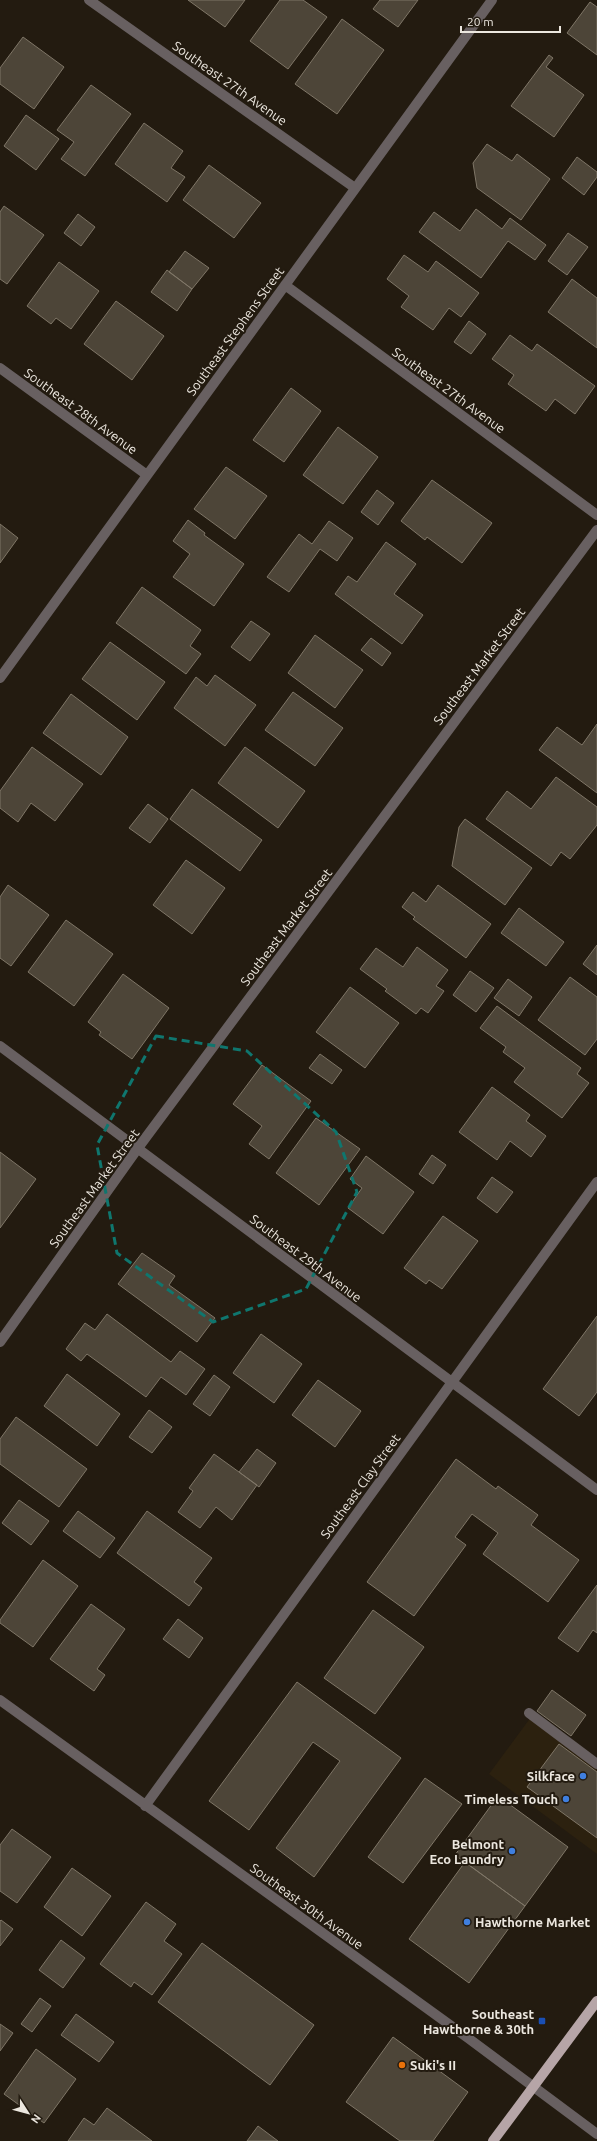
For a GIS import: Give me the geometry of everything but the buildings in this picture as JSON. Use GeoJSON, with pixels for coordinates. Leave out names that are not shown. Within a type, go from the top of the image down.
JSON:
{"type":"FeatureCollection","features":[{"type":"Feature","properties":{"kind":"main road"},"geometry":{"type":"LineString","coordinates":[[493,2141],[597,2001]]}},
{"type":"Feature","properties":{"kind":"street","name":"Southeast 27th Avenue"},"geometry":{"type":"LineString","coordinates":[[89,0],[355,188]]}},
{"type":"Feature","properties":{"kind":"street","name":"Southeast Stephens Street"},"geometry":{"type":"LineString","coordinates":[[0,678],[492,0]]}},
{"type":"Feature","properties":{"kind":"street","name":"Southeast 27th Avenue"},"geometry":{"type":"LineString","coordinates":[[285,285],[597,515]]}},
{"type":"Feature","properties":{"kind":"street","name":"Southeast 28th Avenue"},"geometry":{"type":"LineString","coordinates":[[0,368],[147,475]]}},
{"type":"Feature","properties":{"kind":"street","name":"Southeast Market Street"},"geometry":{"type":"LineString","coordinates":[[0,1342],[138,1148],[597,530]]}},
{"type":"Feature","properties":{"kind":"street","name":"Southeast 29th Avenue"},"geometry":{"type":"LineString","coordinates":[[0,1046],[450,1383],[597,1490]]}},
{"type":"Feature","properties":{"kind":"street","name":"Southeast Clay Street"},"geometry":{"type":"LineString","coordinates":[[145,1806],[597,1182]]}},
{"type":"Feature","properties":{"kind":"street","name":"Southeast 30th Avenue"},"geometry":{"type":"LineString","coordinates":[[0,1700],[597,2134]]}},
{"type":"Feature","properties":{"kind":"street"},"geometry":{"type":"LineString","coordinates":[[529,1713],[597,1764]]}},
{"type":"Feature","properties":{"kind":"highlighted area"},"geometry":{"type":"Polygon","coordinates":[[[156,1036],[247,1051],[336,1132],[357,1192],[306,1289],[213,1322],[117,1253],[97,1145],[156,1036]]]}},
{"type":"Feature","properties":{"kind":"shaded area"},"geometry":{"type":"Polygon","coordinates":[[[534,1713],[597,1759],[597,1854],[489,1774],[534,1713]]]}},
{"type":"Feature","properties":{"kind":"place","name":"Silkface"},"geometry":{"type":"Point","coordinates":[583,1776]}},
{"type":"Feature","properties":{"kind":"place","name":"Timeless Touch"},"geometry":{"type":"Point","coordinates":[566,1799]}},
{"type":"Feature","properties":{"kind":"place","name":"Belmont Eco Laundry"},"geometry":{"type":"Point","coordinates":[512,1851]}},
{"type":"Feature","properties":{"kind":"place","name":"Hawthorne Market"},"geometry":{"type":"Point","coordinates":[467,1922]}},
{"type":"Feature","properties":{"kind":"place","name":"Southeast Hawthorne & 30th"},"geometry":{"type":"Point","coordinates":[542,2021]}},
{"type":"Feature","properties":{"kind":"place","name":"Suki's II"},"geometry":{"type":"Point","coordinates":[402,2065]}}]}
